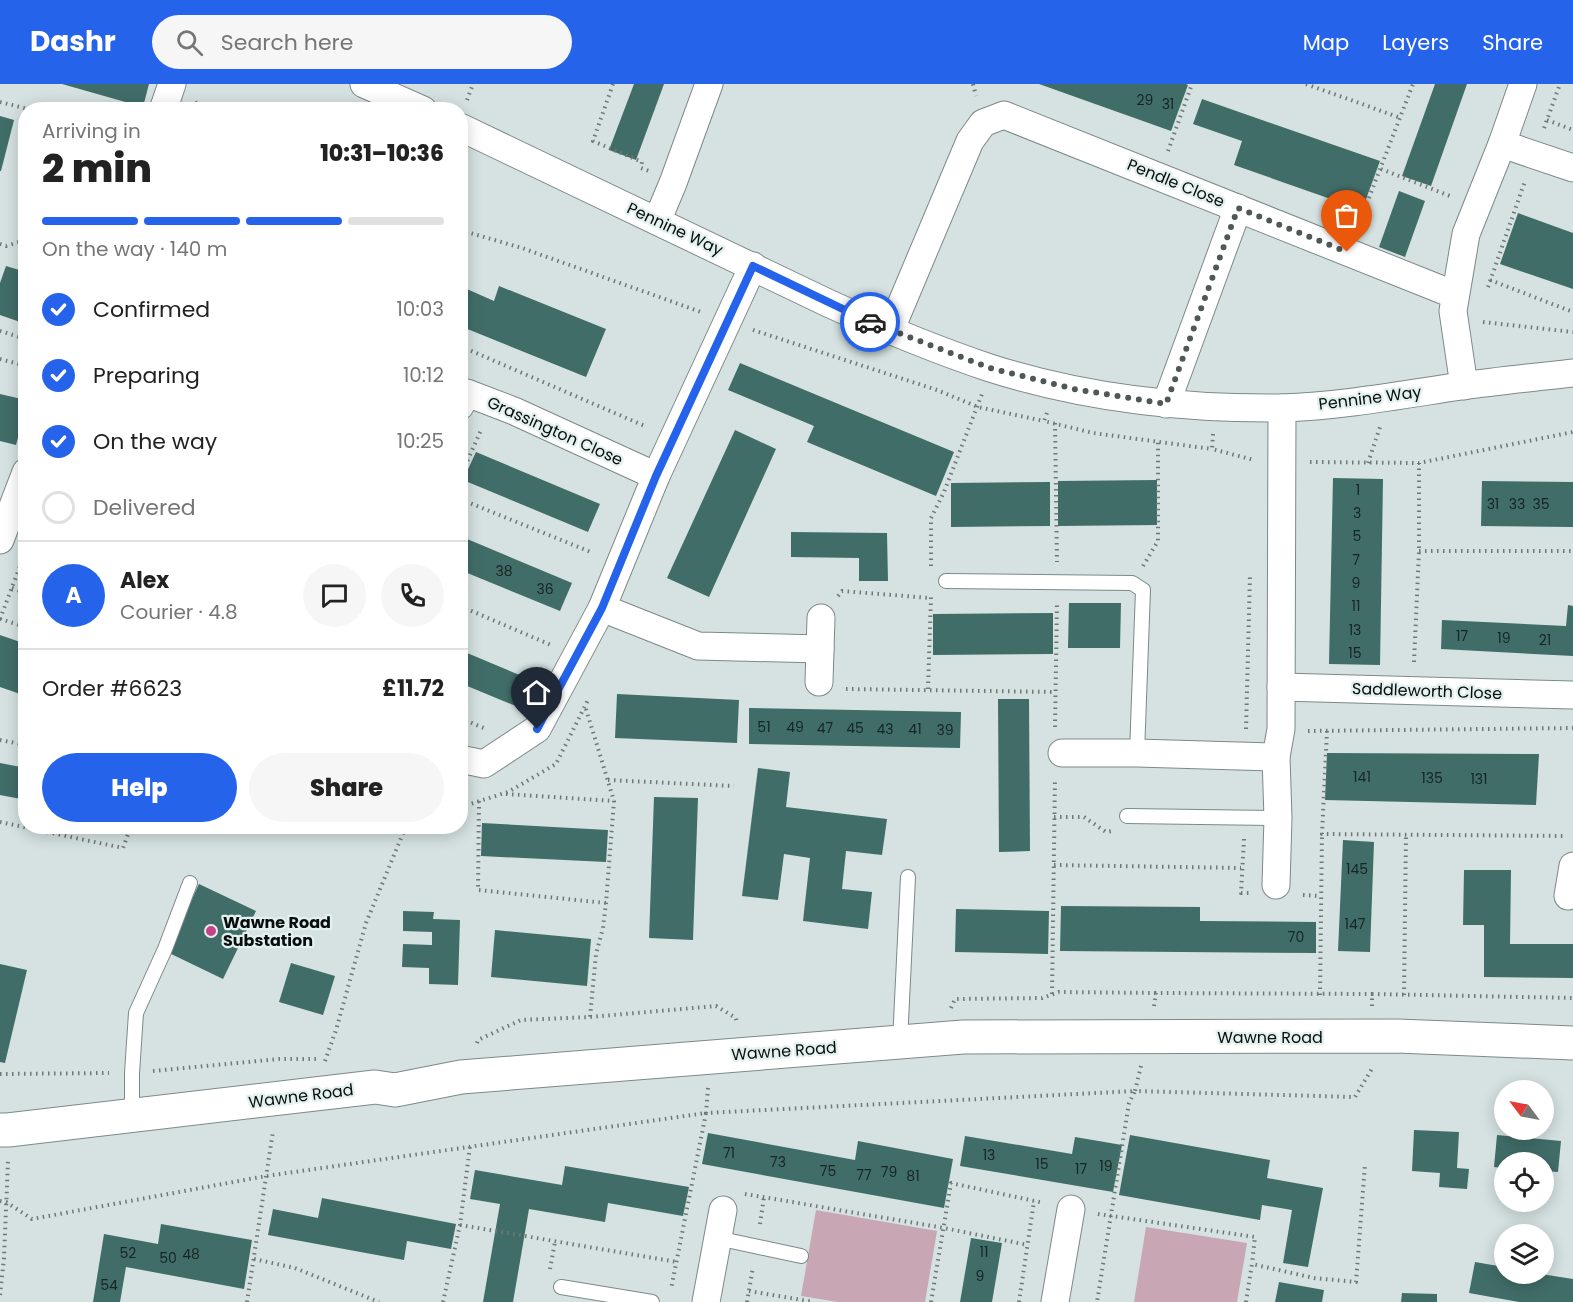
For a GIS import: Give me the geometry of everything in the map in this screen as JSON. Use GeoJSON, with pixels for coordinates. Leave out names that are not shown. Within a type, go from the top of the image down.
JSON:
{"type":"FeatureCollection","features":[{"type":"Feature","properties":{"kind":"street"},"geometry":{"type":"LineString","coordinates":[[166,102],[172,84]]}},
{"type":"Feature","properties":{"kind":"street"},"geometry":{"type":"LineString","coordinates":[[364,84],[405,102]]}},
{"type":"Feature","properties":{"kind":"street"},"geometry":{"type":"LineString","coordinates":[[657,221],[709,84]]}},
{"type":"Feature","properties":{"kind":"street"},"geometry":{"type":"LineString","coordinates":[[1464,386],[1453,311],[1466,234],[1503,144],[1523,84]]}},
{"type":"Feature","properties":{"kind":"street","name":"Pendle Close"},"geometry":{"type":"LineString","coordinates":[[890,331],[970,141],[983,123],[1004,115],[1455,295]]}},
{"type":"Feature","properties":{"kind":"street","name":"Pennine Way"},"geometry":{"type":"LineString","coordinates":[[468,131],[890,331],[990,368],[1055,385],[1166,404],[1282,408],[1364,400],[1573,373]]}},
{"type":"Feature","properties":{"kind":"street"},"geometry":{"type":"LineString","coordinates":[[1503,144],[1573,168]]}},
{"type":"Feature","properties":{"kind":"street"},"geometry":{"type":"LineString","coordinates":[[1166,404],[1238,208]]}},
{"type":"Feature","properties":{"kind":"street"},"geometry":{"type":"LineString","coordinates":[[468,761],[484,764],[537,729],[602,608],[656,476],[753,266]]}},
{"type":"Feature","properties":{"kind":"street","name":"Grassington Close"},"geometry":{"type":"LineString","coordinates":[[468,393],[656,476]]}},
{"type":"Feature","properties":{"kind":"street"},"geometry":{"type":"LineString","coordinates":[[1276,885],[1278,818],[1276,757],[1281,729],[1282,408]]}},
{"type":"Feature","properties":{"kind":"street"},"geometry":{"type":"LineString","coordinates":[[0,540],[18,493]]}},
{"type":"Feature","properties":{"kind":"street"},"geometry":{"type":"LineString","coordinates":[[602,608],[698,646],[820,649]]}},
{"type":"Feature","properties":{"kind":"street"},"geometry":{"type":"LineString","coordinates":[[819,682],[821,618]]}},
{"type":"Feature","properties":{"kind":"street","name":"Saddleworth Close"},"geometry":{"type":"LineString","coordinates":[[1281,687],[1573,695]]}},
{"type":"Feature","properties":{"kind":"street"},"geometry":{"type":"LineString","coordinates":[[1057,755],[1137,753],[1276,757]]}},
{"type":"Feature","properties":{"kind":"street"},"geometry":{"type":"LineString","coordinates":[[1568,896],[1573,866]]}},
{"type":"Feature","properties":{"kind":"street","name":"Wawne Road"},"geometry":{"type":"LineString","coordinates":[[4,1130],[375,1087],[395,1089],[461,1077],[974,1037],[1373,1037],[1573,1043]]}},
{"type":"Feature","properties":{"kind":"street"},"geometry":{"type":"LineString","coordinates":[[706,1302],[717,1238],[733,1202]]}},
{"type":"Feature","properties":{"kind":"street"},"geometry":{"type":"LineString","coordinates":[[1055,1302],[1071,1209]]}},
{"type":"Feature","properties":{"kind":"lane"},"geometry":{"type":"LineString","coordinates":[[946,581],[1132,583],[1143,590],[1137,753]]}},
{"type":"Feature","properties":{"kind":"lane"},"geometry":{"type":"LineString","coordinates":[[1127,816],[1278,818]]}},
{"type":"Feature","properties":{"kind":"lane"},"geometry":{"type":"LineString","coordinates":[[900,1042],[908,877]]}},
{"type":"Feature","properties":{"kind":"lane"},"geometry":{"type":"LineString","coordinates":[[132,1116],[136,1013],[165,949],[190,883]]}},
{"type":"Feature","properties":{"kind":"lane"},"geometry":{"type":"LineString","coordinates":[[717,1238],[801,1256]]}},
{"type":"Feature","properties":{"kind":"lane"},"geometry":{"type":"LineString","coordinates":[[561,1287],[652,1302]]}},
{"type":"Feature","properties":{"kind":"path"},"geometry":{"type":"LineString","coordinates":[[613,84],[593,141],[642,162],[641,168],[673,183]]}},
{"type":"Feature","properties":{"kind":"path"},"geometry":{"type":"LineString","coordinates":[[1159,176],[1192,84]]}},
{"type":"Feature","properties":{"kind":"path"},"geometry":{"type":"LineString","coordinates":[[1306,84],[1401,118]]}},
{"type":"Feature","properties":{"kind":"path"},"geometry":{"type":"LineString","coordinates":[[1347,252],[1413,84]]}},
{"type":"Feature","properties":{"kind":"path"},"geometry":{"type":"LineString","coordinates":[[1487,291],[1560,84]]}},
{"type":"Feature","properties":{"kind":"path"},"geometry":{"type":"LineString","coordinates":[[0,102],[18,106]]}},
{"type":"Feature","properties":{"kind":"path"},"geometry":{"type":"LineString","coordinates":[[1547,120],[1573,130]]}},
{"type":"Feature","properties":{"kind":"path"},"geometry":{"type":"LineString","coordinates":[[1381,169],[1477,207]]}},
{"type":"Feature","properties":{"kind":"path"},"geometry":{"type":"LineString","coordinates":[[0,250],[18,242]]}},
{"type":"Feature","properties":{"kind":"path"},"geometry":{"type":"LineString","coordinates":[[0,244],[6,246]]}},
{"type":"Feature","properties":{"kind":"path"},"geometry":{"type":"LineString","coordinates":[[1460,268],[1573,312]]}},
{"type":"Feature","properties":{"kind":"path"},"geometry":{"type":"LineString","coordinates":[[1455,323],[1476,322],[1573,332]]}},
{"type":"Feature","properties":{"kind":"path"},"geometry":{"type":"LineString","coordinates":[[0,331],[18,337]]}},
{"type":"Feature","properties":{"kind":"path"},"geometry":{"type":"LineString","coordinates":[[468,349],[673,439]]}},
{"type":"Feature","properties":{"kind":"path"},"geometry":{"type":"LineString","coordinates":[[0,359],[18,364]]}},
{"type":"Feature","properties":{"kind":"path"},"geometry":{"type":"LineString","coordinates":[[931,571],[931,518],[944,492],[978,407],[990,368]]}},
{"type":"Feature","properties":{"kind":"path"},"geometry":{"type":"LineString","coordinates":[[1044,421],[1055,385]]}},
{"type":"Feature","properties":{"kind":"path"},"geometry":{"type":"LineString","coordinates":[[468,459],[493,403]]}},
{"type":"Feature","properties":{"kind":"path"},"geometry":{"type":"LineString","coordinates":[[978,407],[1093,433],[1212,449],[1253,460],[1419,463],[1573,432]]}},
{"type":"Feature","properties":{"kind":"path"},"geometry":{"type":"LineString","coordinates":[[1212,449],[1214,407]]}},
{"type":"Feature","properties":{"kind":"path"},"geometry":{"type":"LineString","coordinates":[[1052,994],[1057,755],[1055,423]]}},
{"type":"Feature","properties":{"kind":"path"},"geometry":{"type":"LineString","coordinates":[[1132,583],[1158,541],[1158,442]]}},
{"type":"Feature","properties":{"kind":"path"},"geometry":{"type":"LineString","coordinates":[[1413,690],[1419,551],[1419,463]]}},
{"type":"Feature","properties":{"kind":"path"},"geometry":{"type":"LineString","coordinates":[[468,502],[593,553]]}},
{"type":"Feature","properties":{"kind":"path"},"geometry":{"type":"LineString","coordinates":[[1419,551],[1573,552]]}},
{"type":"Feature","properties":{"kind":"path"},"geometry":{"type":"LineString","coordinates":[[1245,756],[1250,567]]}},
{"type":"Feature","properties":{"kind":"path"},"geometry":{"type":"LineString","coordinates":[[18,573],[0,619],[18,625]]}},
{"type":"Feature","properties":{"kind":"path"},"geometry":{"type":"LineString","coordinates":[[12,588],[18,590]]}},
{"type":"Feature","properties":{"kind":"path"},"geometry":{"type":"LineString","coordinates":[[928,690],[931,590]]}},
{"type":"Feature","properties":{"kind":"path"},"geometry":{"type":"LineString","coordinates":[[821,618],[842,591],[931,598]]}},
{"type":"Feature","properties":{"kind":"path"},"geometry":{"type":"LineString","coordinates":[[468,610],[576,657]]}},
{"type":"Feature","properties":{"kind":"path"},"geometry":{"type":"LineString","coordinates":[[819,682],[836,689],[1056,692]]}},
{"type":"Feature","properties":{"kind":"path"},"geometry":{"type":"LineString","coordinates":[[586,709],[614,801],[606,903],[603,928],[596,954],[590,1017]]}},
{"type":"Feature","properties":{"kind":"path"},"geometry":{"type":"LineString","coordinates":[[1281,729],[1327,731],[1573,728]]}},
{"type":"Feature","properties":{"kind":"path"},"geometry":{"type":"LineString","coordinates":[[1320,995],[1322,834],[1327,731]]}},
{"type":"Feature","properties":{"kind":"path"},"geometry":{"type":"LineString","coordinates":[[0,740],[18,743]]}},
{"type":"Feature","properties":{"kind":"path"},"geometry":{"type":"LineString","coordinates":[[608,780],[734,786]]}},
{"type":"Feature","properties":{"kind":"path"},"geometry":{"type":"LineString","coordinates":[[503,794],[614,801]]}},
{"type":"Feature","properties":{"kind":"path"},"geometry":{"type":"LineString","coordinates":[[479,801],[478,890],[606,903]]}},
{"type":"Feature","properties":{"kind":"path"},"geometry":{"type":"LineString","coordinates":[[1054,818],[1084,817],[1106,832],[1122,831],[1127,816]]}},
{"type":"Feature","properties":{"kind":"path"},"geometry":{"type":"LineString","coordinates":[[1241,893],[1246,818]]}},
{"type":"Feature","properties":{"kind":"path"},"geometry":{"type":"LineString","coordinates":[[0,822],[18,826]]}},
{"type":"Feature","properties":{"kind":"path"},"geometry":{"type":"LineString","coordinates":[[57,834],[123,848],[127,834]]}},
{"type":"Feature","properties":{"kind":"path"},"geometry":{"type":"LineString","coordinates":[[321,1094],[326,1059],[366,923],[403,834]]}},
{"type":"Feature","properties":{"kind":"path"},"geometry":{"type":"LineString","coordinates":[[1322,834],[1573,836]]}},
{"type":"Feature","properties":{"kind":"path"},"geometry":{"type":"LineString","coordinates":[[1404,995],[1406,834]]}},
{"type":"Feature","properties":{"kind":"path"},"geometry":{"type":"LineString","coordinates":[[1054,865],[1241,868]]}},
{"type":"Feature","properties":{"kind":"path"},"geometry":{"type":"LineString","coordinates":[[939,1040],[955,999],[1042,998],[1059,992],[1573,998]]}},
{"type":"Feature","properties":{"kind":"path"},"geometry":{"type":"LineString","coordinates":[[1097,1302],[1129,1103],[1135,1091],[1156,993]]}},
{"type":"Feature","properties":{"kind":"path"},"geometry":{"type":"LineString","coordinates":[[0,1201],[6,1202],[32,1219],[266,1176],[706,1113],[1135,1091],[1355,1097],[1374,1069],[1372,994]]}},
{"type":"Feature","properties":{"kind":"path"},"geometry":{"type":"LineString","coordinates":[[461,1077],[478,1040],[521,1020],[590,1017],[716,1006],[736,1018],[746,1054]]}},
{"type":"Feature","properties":{"kind":"path"},"geometry":{"type":"LineString","coordinates":[[671,1292],[706,1113],[712,1057]]}},
{"type":"Feature","properties":{"kind":"path"},"geometry":{"type":"LineString","coordinates":[[0,1074],[132,1073],[279,1059],[326,1059]]}},
{"type":"Feature","properties":{"kind":"path"},"geometry":{"type":"LineString","coordinates":[[0,1295],[6,1202],[4,1130]]}},
{"type":"Feature","properties":{"kind":"path"},"geometry":{"type":"LineString","coordinates":[[443,1302],[460,1225],[471,1146]]}},
{"type":"Feature","properties":{"kind":"path"},"geometry":{"type":"LineString","coordinates":[[1246,1302],[1252,1264],[1314,1278],[1356,1282],[1365,1164]]}},
{"type":"Feature","properties":{"kind":"path"},"geometry":{"type":"LineString","coordinates":[[247,1302],[266,1176]]}},
{"type":"Feature","properties":{"kind":"path"},"geometry":{"type":"LineString","coordinates":[[691,1188],[702,1190]]}},
{"type":"Feature","properties":{"kind":"path"},"geometry":{"type":"LineString","coordinates":[[1019,1302],[1034,1201]]}},
{"type":"Feature","properties":{"kind":"path"},"geometry":{"type":"LineString","coordinates":[[733,1202],[944,1228],[1028,1245]]}},
{"type":"Feature","properties":{"kind":"path"},"geometry":{"type":"LineString","coordinates":[[460,1225],[677,1262]]}},
{"type":"Feature","properties":{"kind":"path"},"geometry":{"type":"LineString","coordinates":[[254,1259],[295,1268],[379,1302]]}},
{"type":"Feature","properties":{"kind":"path"},"geometry":{"type":"LineString","coordinates":[[749,1291],[814,1302]]}},
{"type":"Feature","properties":{"kind":"shaded area"},"geometry":{"type":"Polygon","coordinates":[[[816,1210],[937,1231],[925,1302],[838,1302],[801,1296],[816,1210]]]}},
{"type":"Feature","properties":{"kind":"shaded area"},"geometry":{"type":"Polygon","coordinates":[[[1146,1227],[1247,1243],[1237,1302],[1134,1302],[1146,1227]]]}},
{"type":"Feature","properties":{"kind":"building"},"geometry":{"type":"Polygon","coordinates":[[[62,84],[149,84],[144,102],[125,102],[62,84]]]}},
{"type":"Feature","properties":{"kind":"building"},"geometry":{"type":"Polygon","coordinates":[[[634,84],[664,84],[636,160],[609,150],[634,84]]]}},
{"type":"Feature","properties":{"kind":"building"},"geometry":{"type":"Polygon","coordinates":[[[1039,84],[1186,84],[1188,85],[1171,131],[1039,84]]]}},
{"type":"Feature","properties":{"kind":"building"},"geometry":{"type":"Polygon","coordinates":[[[1435,84],[1467,84],[1431,186],[1402,176],[1435,84]]]}},
{"type":"Feature","properties":{"kind":"building"},"geometry":{"type":"Polygon","coordinates":[[[1202,99],[1380,161],[1362,210],[1234,165],[1242,141],[1193,124],[1202,99]]]}},
{"type":"Feature","properties":{"kind":"building"},"geometry":{"type":"Polygon","coordinates":[[[0,116],[14,120],[1,171],[0,171],[0,116]]]}},
{"type":"Feature","properties":{"kind":"building"},"geometry":{"type":"Polygon","coordinates":[[[1399,191],[1425,201],[1405,257],[1379,247],[1399,191]]]}},
{"type":"Feature","properties":{"kind":"building"},"geometry":{"type":"Polygon","coordinates":[[[1518,213],[1573,233],[1573,289],[1500,264],[1518,213]]]}},
{"type":"Feature","properties":{"kind":"building"},"geometry":{"type":"Polygon","coordinates":[[[6,266],[18,270],[18,321],[0,315],[0,283],[6,266]]]}},
{"type":"Feature","properties":{"kind":"building"},"geometry":{"type":"Polygon","coordinates":[[[499,286],[606,329],[586,377],[468,329],[468,290],[494,301],[499,286]]]}},
{"type":"Feature","properties":{"kind":"building"},"geometry":{"type":"Polygon","coordinates":[[[740,363],[954,452],[936,496],[807,442],[814,426],[728,390],[740,363]]]}},
{"type":"Feature","properties":{"kind":"building"},"geometry":{"type":"Polygon","coordinates":[[[0,394],[18,398],[18,438],[16,445],[0,441],[0,394]]]}},
{"type":"Feature","properties":{"kind":"building"},"geometry":{"type":"Polygon","coordinates":[[[735,430],[776,449],[709,597],[667,578],[735,430]]]}},
{"type":"Feature","properties":{"kind":"building"},"geometry":{"type":"Polygon","coordinates":[[[476,452],[600,504],[588,532],[468,482],[468,469],[476,452]]]}},
{"type":"Feature","properties":{"kind":"building"},"geometry":{"type":"Polygon","coordinates":[[[1333,478],[1383,479],[1380,665],[1329,664],[1333,478]]]}},
{"type":"Feature","properties":{"kind":"building"},"geometry":{"type":"Polygon","coordinates":[[[1157,480],[1157,525],[1058,526],[1058,481],[1157,480]]]}},
{"type":"Feature","properties":{"kind":"building"},"geometry":{"type":"Polygon","coordinates":[[[1482,481],[1573,482],[1573,527],[1481,526],[1482,481]]]}},
{"type":"Feature","properties":{"kind":"building"},"geometry":{"type":"Polygon","coordinates":[[[1050,482],[1050,526],[951,527],[951,483],[1050,482]]]}},
{"type":"Feature","properties":{"kind":"building"},"geometry":{"type":"Polygon","coordinates":[[[791,532],[887,533],[888,581],[859,581],[859,558],[791,557],[791,532]]]}},
{"type":"Feature","properties":{"kind":"building"},"geometry":{"type":"Polygon","coordinates":[[[468,539],[572,583],[560,611],[468,573],[468,539]]]}},
{"type":"Feature","properties":{"kind":"building"},"geometry":{"type":"Polygon","coordinates":[[[1069,603],[1121,603],[1120,648],[1068,648],[1069,603]]]}},
{"type":"Feature","properties":{"kind":"building"},"geometry":{"type":"Polygon","coordinates":[[[1568,605],[1573,606],[1573,656],[1441,649],[1442,620],[1566,626],[1568,605]]]}},
{"type":"Feature","properties":{"kind":"building"},"geometry":{"type":"Polygon","coordinates":[[[1053,613],[1053,654],[933,655],[933,614],[1053,613]]]}},
{"type":"Feature","properties":{"kind":"building"},"geometry":{"type":"Polygon","coordinates":[[[0,635],[18,641],[18,693],[0,687],[0,635]]]}},
{"type":"Feature","properties":{"kind":"building"},"geometry":{"type":"Polygon","coordinates":[[[468,653],[529,679],[518,707],[468,686],[468,653]]]}},
{"type":"Feature","properties":{"kind":"building"},"geometry":{"type":"Polygon","coordinates":[[[617,694],[739,700],[737,743],[615,738],[617,694]]]}},
{"type":"Feature","properties":{"kind":"building"},"geometry":{"type":"Polygon","coordinates":[[[998,699],[1029,699],[1030,851],[999,852],[998,699]]]}},
{"type":"Feature","properties":{"kind":"building"},"geometry":{"type":"Polygon","coordinates":[[[749,708],[961,712],[960,748],[749,744],[749,708]]]}},
{"type":"Feature","properties":{"kind":"building"},"geometry":{"type":"Polygon","coordinates":[[[1327,753],[1539,754],[1536,805],[1325,800],[1327,753]]]}},
{"type":"Feature","properties":{"kind":"building"},"geometry":{"type":"Polygon","coordinates":[[[0,763],[18,766],[18,798],[0,795],[0,763]]]}},
{"type":"Feature","properties":{"kind":"building"},"geometry":{"type":"Polygon","coordinates":[[[758,768],[790,772],[786,807],[887,819],[882,855],[846,851],[842,889],[872,892],[868,929],[803,921],[810,858],[784,854],[778,900],[742,896],[758,768]]]}},
{"type":"Feature","properties":{"kind":"building"},"geometry":{"type":"Polygon","coordinates":[[[654,797],[698,798],[693,940],[649,938],[654,797]]]}},
{"type":"Feature","properties":{"kind":"building"},"geometry":{"type":"Polygon","coordinates":[[[482,823],[608,830],[606,862],[481,856],[482,823]]]}},
{"type":"Feature","properties":{"kind":"building"},"geometry":{"type":"Polygon","coordinates":[[[1343,840],[1374,842],[1370,952],[1338,951],[1343,840]]]}},
{"type":"Feature","properties":{"kind":"building"},"geometry":{"type":"Polygon","coordinates":[[[1464,870],[1511,870],[1510,944],[1573,944],[1573,978],[1484,977],[1484,925],[1463,925],[1464,870]]]}},
{"type":"Feature","properties":{"kind":"building","name":"Wawne Road Substation"},"geometry":{"type":"Polygon","coordinates":[[[199,884],[256,911],[223,979],[167,952],[199,884]]]}},
{"type":"Feature","properties":{"kind":"building"},"geometry":{"type":"Polygon","coordinates":[[[1061,906],[1200,907],[1200,921],[1316,922],[1316,953],[1060,951],[1061,906]]]}},
{"type":"Feature","properties":{"kind":"building"},"geometry":{"type":"Polygon","coordinates":[[[956,909],[1049,911],[1048,954],[955,952],[956,909]]]}},
{"type":"Feature","properties":{"kind":"building"},"geometry":{"type":"Polygon","coordinates":[[[403,911],[434,912],[433,919],[460,920],[458,985],[429,984],[429,968],[402,967],[403,944],[432,945],[432,932],[403,931],[403,911]]]}},
{"type":"Feature","properties":{"kind":"building"},"geometry":{"type":"Polygon","coordinates":[[[495,930],[591,939],[587,986],[491,977],[495,930]]]}},
{"type":"Feature","properties":{"kind":"building"},"geometry":{"type":"Polygon","coordinates":[[[291,963],[335,976],[323,1015],[279,1002],[291,963]]]}},
{"type":"Feature","properties":{"kind":"building"},"geometry":{"type":"Polygon","coordinates":[[[0,964],[27,970],[5,1063],[0,1062],[0,964]]]}},
{"type":"Feature","properties":{"kind":"building"},"geometry":{"type":"Polygon","coordinates":[[[1414,1130],[1459,1132],[1457,1168],[1469,1169],[1467,1189],[1439,1187],[1440,1173],[1412,1171],[1414,1130]]]}},
{"type":"Feature","properties":{"kind":"building"},"geometry":{"type":"Polygon","coordinates":[[[708,1133],[855,1160],[858,1141],[953,1159],[944,1208],[702,1164],[708,1133]]]}},
{"type":"Feature","properties":{"kind":"building"},"geometry":{"type":"Polygon","coordinates":[[[1130,1135],[1270,1160],[1267,1178],[1323,1188],[1308,1267],[1283,1263],[1292,1210],[1262,1205],[1260,1220],[1119,1195],[1130,1135]]]}},
{"type":"Feature","properties":{"kind":"building"},"geometry":{"type":"Polygon","coordinates":[[[965,1136],[1072,1154],[1075,1137],[1122,1145],[1113,1192],[960,1166],[965,1136]]]}},
{"type":"Feature","properties":{"kind":"building"},"geometry":{"type":"Polygon","coordinates":[[[1497,1140],[1561,1141],[1558,1172],[1554,1172],[1554,1152],[1495,1152],[1497,1140]]]}},
{"type":"Feature","properties":{"kind":"building"},"geometry":{"type":"Polygon","coordinates":[[[565,1166],[689,1187],[683,1216],[608,1203],[605,1222],[529,1209],[513,1302],[483,1302],[500,1204],[470,1199],[475,1170],[562,1185],[565,1166]]]}},
{"type":"Feature","properties":{"kind":"building"},"geometry":{"type":"Polygon","coordinates":[[[322,1198],[456,1224],[451,1249],[407,1241],[404,1260],[268,1235],[273,1209],[318,1218],[322,1198]]]}},
{"type":"Feature","properties":{"kind":"building"},"geometry":{"type":"Polygon","coordinates":[[[161,1224],[252,1240],[244,1289],[126,1267],[120,1302],[93,1302],[104,1234],[158,1244],[161,1224]]]}},
{"type":"Feature","properties":{"kind":"building"},"geometry":{"type":"Polygon","coordinates":[[[971,1238],[1002,1243],[992,1302],[960,1302],[971,1238]]]}},
{"type":"Feature","properties":{"kind":"building"},"geometry":{"type":"Polygon","coordinates":[[[1475,1262],[1494,1265],[1494,1284],[1554,1284],[1554,1276],[1573,1279],[1573,1302],[1519,1302],[1469,1293],[1475,1262]]]}},
{"type":"Feature","properties":{"kind":"building"},"geometry":{"type":"Polygon","coordinates":[[[1279,1282],[1324,1290],[1322,1302],[1275,1302],[1279,1282]]]}},
{"type":"Feature","properties":{"kind":"building"},"geometry":{"type":"Polygon","coordinates":[[[1402,1293],[1437,1294],[1437,1302],[1401,1302],[1402,1293]]]}},
{"type":"Feature","properties":{"kind":"way so far"},"geometry":{"type":"LineString","coordinates":[[870,322],[990,368],[1093,393],[1166,404],[1238,208],[1347,252]]}},
{"type":"Feature","properties":{"kind":"place","name":"Wawne Road Substation"},"geometry":{"type":"Point","coordinates":[211,931]}},
{"type":"Feature","properties":{"kind":"route"},"geometry":{"type":"LineString","coordinates":[[537,729],[602,608],[656,476],[753,266],[870,322]]}}]}
